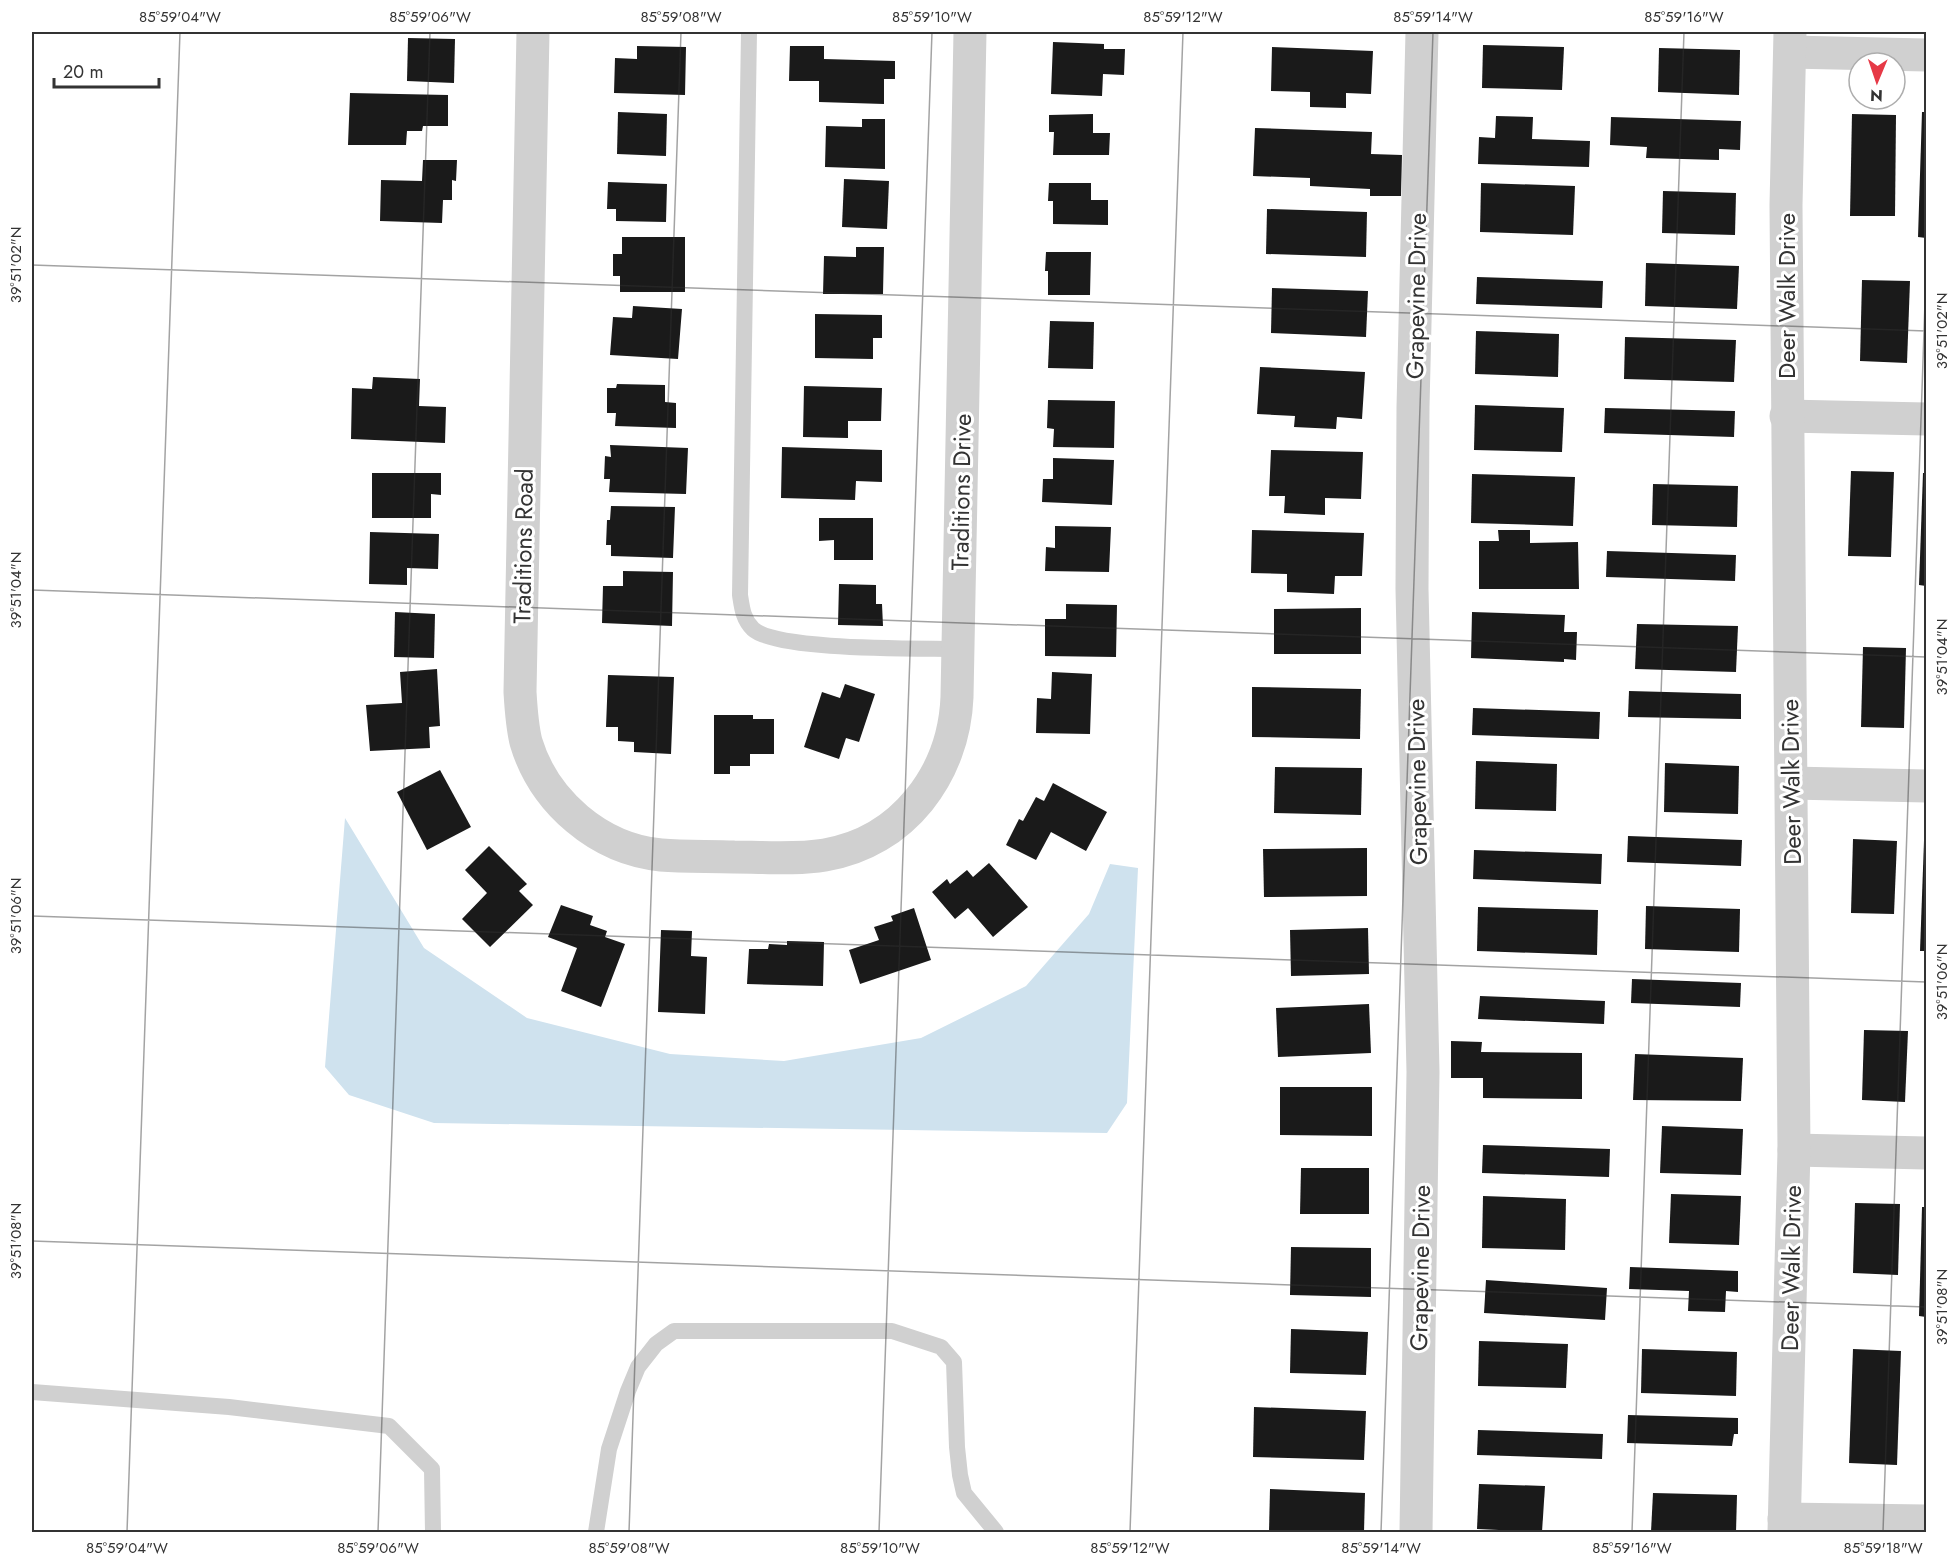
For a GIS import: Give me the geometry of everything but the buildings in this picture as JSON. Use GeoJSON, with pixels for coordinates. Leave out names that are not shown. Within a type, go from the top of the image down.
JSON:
{"type":"FeatureCollection","features":[{"type":"Feature","properties":{"kind":"street","name":"Traditions Road"},"geometry":{"type":"LineString","coordinates":[[533,32],[520,692],[522,727],[526,743],[549,789],[570,814],[583,825],[612,842],[660,855],[793,858]]}},
{"type":"Feature","properties":{"kind":"street","name":"Traditions Drive"},"geometry":{"type":"LineString","coordinates":[[793,858],[827,855],[860,845],[875,838],[902,818],[925,793],[942,765],[953,731],[956,715],[958,649],[970,32]]}},
{"type":"Feature","properties":{"kind":"street","name":"Grapevine Drive"},"geometry":{"type":"LineString","coordinates":[[1416,1533],[1423,1072],[1412,577],[1413,407],[1422,32]]}},
{"type":"Feature","properties":{"kind":"street"},"geometry":{"type":"LineString","coordinates":[[1790,42],[1926,55]]}},
{"type":"Feature","properties":{"kind":"street","name":"Deer Walk Drive"},"geometry":{"type":"LineString","coordinates":[[1784,1526],[1794,1150],[1792,783],[1786,416],[1786,205],[1790,42]]}},
{"type":"Feature","properties":{"kind":"street"},"geometry":{"type":"LineString","coordinates":[[1786,416],[1926,419]]}},
{"type":"Feature","properties":{"kind":"street"},"geometry":{"type":"LineString","coordinates":[[1792,783],[1926,786]]}},
{"type":"Feature","properties":{"kind":"street"},"geometry":{"type":"LineString","coordinates":[[1794,1150],[1926,1153]]}},
{"type":"Feature","properties":{"kind":"street"},"geometry":{"type":"LineString","coordinates":[[1784,1526],[1926,1521]]}},
{"type":"Feature","properties":{"kind":"lane"},"geometry":{"type":"LineString","coordinates":[[749,32],[740,595],[744,617],[754,630],[782,640],[827,646],[958,649]]}},
{"type":"Feature","properties":{"kind":"lane"},"geometry":{"type":"LineString","coordinates":[[596,1533],[609,1449],[628,1391],[638,1367],[656,1344],[674,1331],[892,1331],[941,1347],[954,1362],[960,1475],[964,1493],[996,1533]]}},
{"type":"Feature","properties":{"kind":"lane"},"geometry":{"type":"LineString","coordinates":[[32,1392],[229,1407],[389,1426],[432,1469],[433,1533]]}},
{"type":"Feature","properties":{"kind":"water"},"geometry":{"type":"Polygon","coordinates":[[[345,818],[424,948],[527,1018],[670,1054],[784,1061],[921,1038],[1026,986],[1089,914],[1110,864],[1138,868],[1127,1103],[1107,1133],[434,1123],[349,1095],[325,1067],[345,818]]]}}]}
